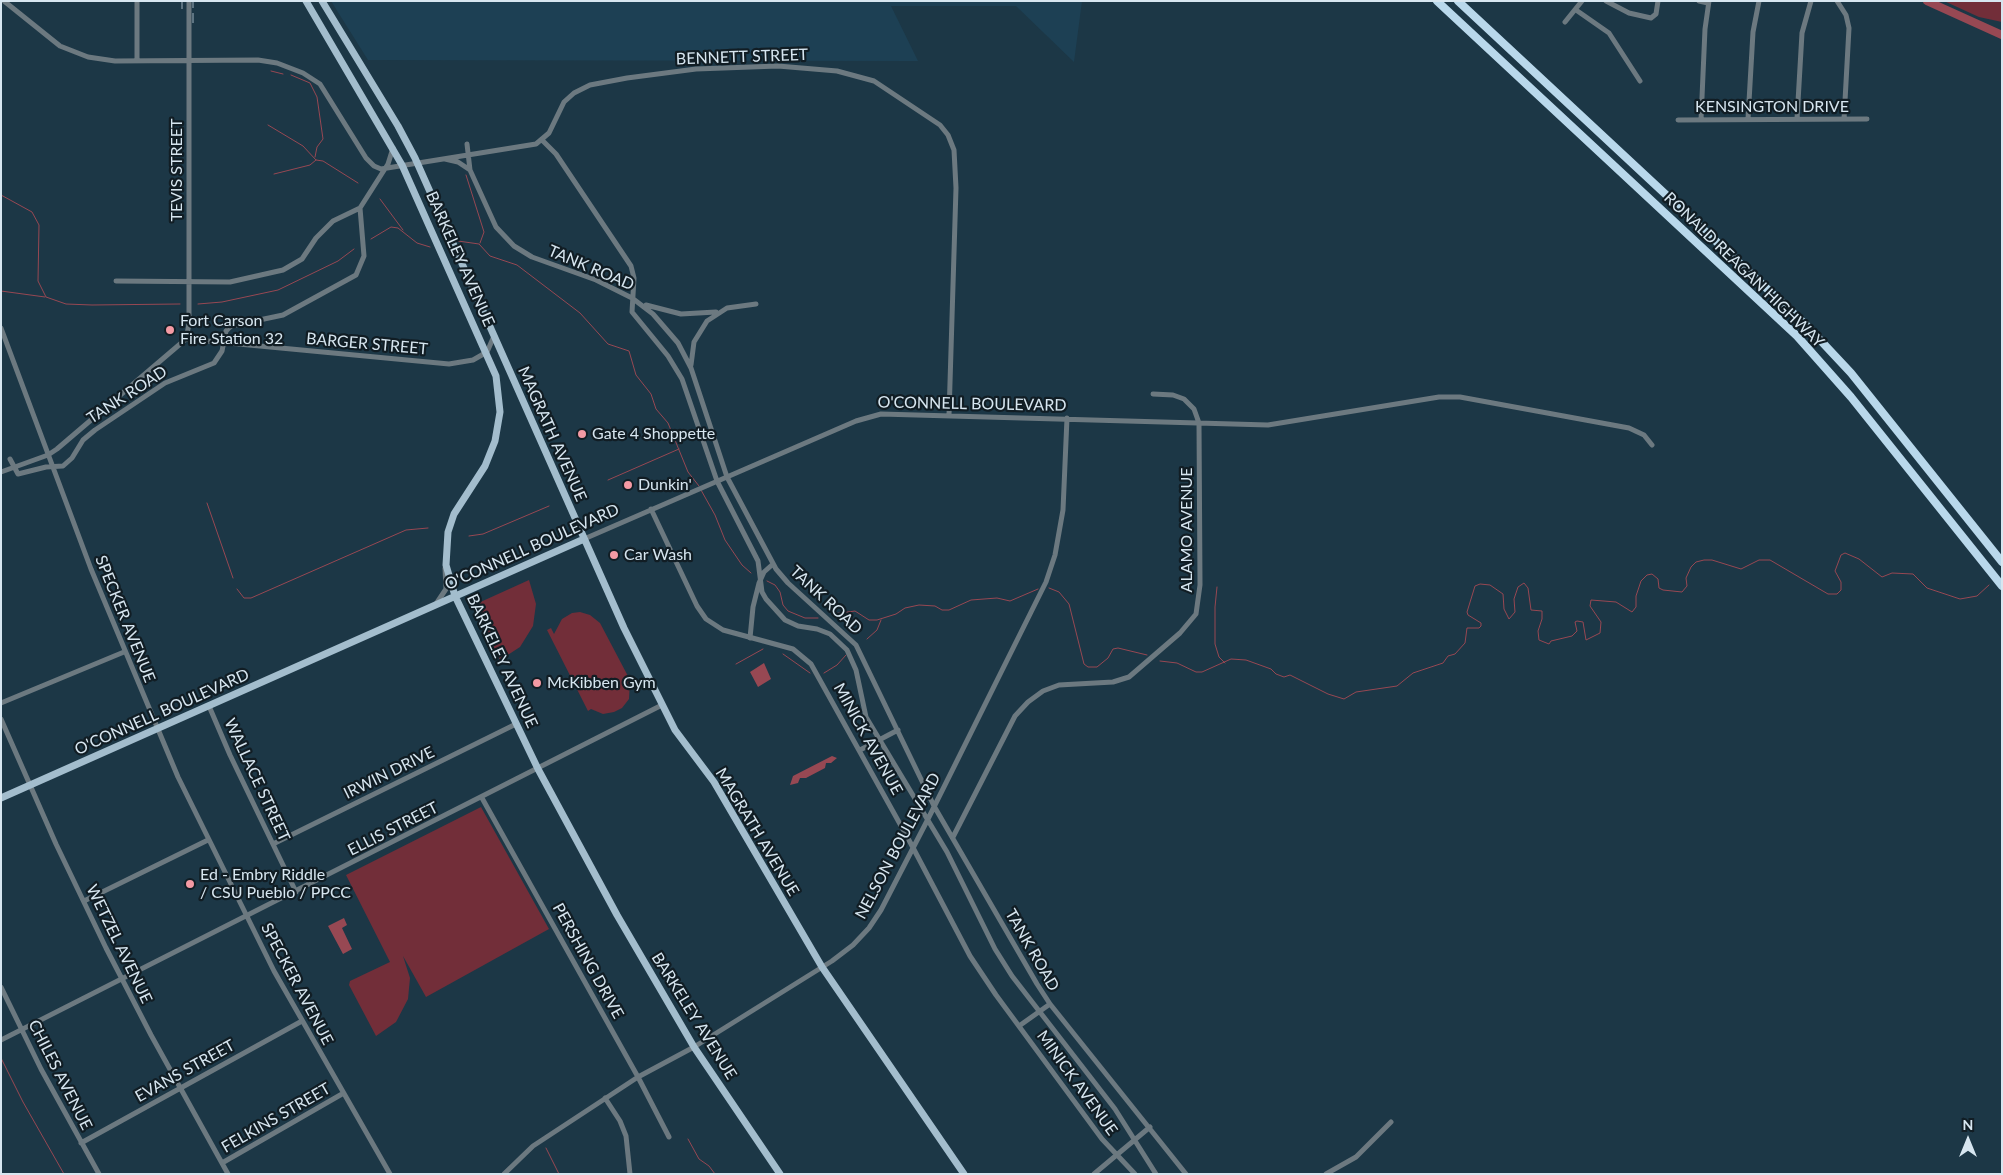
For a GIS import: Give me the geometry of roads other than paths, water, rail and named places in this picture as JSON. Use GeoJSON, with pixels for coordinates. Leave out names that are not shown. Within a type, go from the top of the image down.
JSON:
{"type":"FeatureCollection","features":[{"type":"Feature","properties":{"kind":"highway","name":"RONALD REAGAN HIGHWAY"},"geometry":{"type":"LineString","coordinates":[[1437,1],[1797,336],[1851,397],[2002,586]]}},
{"type":"Feature","properties":{"kind":"highway","name":"RONALD REAGAN HIGHWAY"},"geometry":{"type":"LineString","coordinates":[[1458,1],[1807,326],[1862,387],[2002,562]]}},
{"type":"Feature","properties":{"kind":"highway"},"geometry":{"type":"LineString","coordinates":[[1466,1],[1482,22]]}},
{"type":"Feature","properties":{"kind":"main road","name":"BARKELEY AVENUE"},"geometry":{"type":"LineString","coordinates":[[306,1],[394,148],[487,352],[499,390],[500,412],[498,429],[485,466],[454,514],[448,532],[445,558],[455,596],[538,769],[617,915],[694,1047],[780,1174]]}},
{"type":"Feature","properties":{"kind":"main road","name":"MAGRATH AVENUE"},"geometry":{"type":"LineString","coordinates":[[322,1],[398,126],[417,162],[584,539],[662,705],[684,744],[714,782],[822,967],[964,1174]]}},
{"type":"Feature","properties":{"kind":"main road","name":"O'CONNELL BOULEVARD"},"geometry":{"type":"LineString","coordinates":[[1,798],[584,539]]}},
{"type":"Feature","properties":{"kind":"street"},"geometry":{"type":"LineString","coordinates":[[4,1],[54,42],[75,53],[107,60],[265,61],[277,63],[308,75],[323,89],[366,158],[376,168],[522,147],[542,140],[556,154],[631,266],[634,278],[631,307],[634,317],[668,356],[682,379],[717,481],[758,561],[762,592],[766,600],[785,620],[830,634],[848,650],[856,670],[866,717],[951,859],[995,949],[1012,976],[1104,1094],[1156,1174]]}},
{"type":"Feature","properties":{"kind":"street"},"geometry":{"type":"LineString","coordinates":[[137,61],[138,1]]}},
{"type":"Feature","properties":{"kind":"street","name":"TEVIS STREET"},"geometry":{"type":"LineString","coordinates":[[186,339],[189,324],[189,1]]}},
{"type":"Feature","properties":{"kind":"street"},"geometry":{"type":"LineString","coordinates":[[1565,22],[1582,1]]}},
{"type":"Feature","properties":{"kind":"street"},"geometry":{"type":"LineString","coordinates":[[1606,1],[1629,13],[1651,18],[1656,14],[1658,1]]}},
{"type":"Feature","properties":{"kind":"street"},"geometry":{"type":"LineString","coordinates":[[1699,1],[1709,2],[1705,29],[1701,120]]}},
{"type":"Feature","properties":{"kind":"street"},"geometry":{"type":"LineString","coordinates":[[1748,119],[1753,32],[1760,1]]}},
{"type":"Feature","properties":{"kind":"street"},"geometry":{"type":"LineString","coordinates":[[1797,119],[1802,33],[1811,1]]}},
{"type":"Feature","properties":{"kind":"street"},"geometry":{"type":"LineString","coordinates":[[1837,1],[1846,15],[1848,28],[1844,119]]}},
{"type":"Feature","properties":{"kind":"street"},"geometry":{"type":"LineString","coordinates":[[1576,10],[1609,34],[1640,82]]}},
{"type":"Feature","properties":{"kind":"street","name":"BENNETT STREET"},"geometry":{"type":"LineString","coordinates":[[542,140],[549,133],[564,102],[583,87],[627,78],[696,69],[800,66],[845,72],[879,84],[936,122],[944,128],[951,140],[956,166],[949,415]]}},
{"type":"Feature","properties":{"kind":"street","name":"KENSINGTON DRIVE"},"geometry":{"type":"LineString","coordinates":[[1678,120],[1867,119]]}},
{"type":"Feature","properties":{"kind":"street","name":"TANK ROAD"},"geometry":{"type":"LineString","coordinates":[[467,144],[470,170],[496,226],[514,246],[532,257],[596,280],[632,298],[641,303],[667,328],[691,368],[727,477],[773,564],[784,579],[856,645],[934,806],[1050,1004],[1186,1174]]}},
{"type":"Feature","properties":{"kind":"street"},"geometry":{"type":"LineString","coordinates":[[116,281],[230,282],[283,270],[302,259],[316,238],[333,221],[360,208],[394,148]]}},
{"type":"Feature","properties":{"kind":"street"},"geometry":{"type":"LineString","coordinates":[[439,158],[454,161],[470,170]]}},
{"type":"Feature","properties":{"kind":"street","name":"TANK ROAD"},"geometry":{"type":"LineString","coordinates":[[13,468],[18,474],[67,464],[86,437],[165,382],[214,363],[220,355],[226,331],[231,326],[284,315],[356,275],[364,256],[360,208]]}},
{"type":"Feature","properties":{"kind":"street"},"geometry":{"type":"LineString","coordinates":[[641,303],[680,314],[704,314],[740,305],[756,304]]}},
{"type":"Feature","properties":{"kind":"street"},"geometry":{"type":"LineString","coordinates":[[691,368],[692,348],[699,332],[707,321],[722,311]]}},
{"type":"Feature","properties":{"kind":"street","name":"SPECKER AVENUE"},"geometry":{"type":"LineString","coordinates":[[1,328],[124,652],[208,840],[246,917],[302,1021],[342,1094],[390,1174]]}},
{"type":"Feature","properties":{"kind":"street"},"geometry":{"type":"LineString","coordinates":[[487,352],[494,336]]}},
{"type":"Feature","properties":{"kind":"street"},"geometry":{"type":"LineString","coordinates":[[1,472],[48,455],[186,339]]}},
{"type":"Feature","properties":{"kind":"street","name":"BARGER STREET"},"geometry":{"type":"LineString","coordinates":[[186,339],[449,364],[473,360],[487,352]]}},
{"type":"Feature","properties":{"kind":"street"},"geometry":{"type":"LineString","coordinates":[[1153,394],[1173,395],[1184,399],[1194,409],[1200,423]]}},
{"type":"Feature","properties":{"kind":"street","name":"O'CONNELL BOULEVARD"},"geometry":{"type":"LineString","coordinates":[[584,539],[866,417],[887,414],[1276,424],[1439,397],[1460,397],[1629,428],[1644,435],[1652,445]]}},
{"type":"Feature","properties":{"kind":"street","name":"NELSON BOULEVARD"},"geometry":{"type":"LineString","coordinates":[[504,1174],[533,1146],[638,1077],[694,1047],[822,967],[853,946],[869,928],[928,819],[1050,574],[1063,510],[1067,418]]}},
{"type":"Feature","properties":{"kind":"street","name":"ALAMO AVENUE"},"geometry":{"type":"LineString","coordinates":[[953,837],[1015,716],[1028,702],[1043,691],[1059,685],[1113,682],[1129,677],[1147,663],[1193,620],[1198,606],[1200,585],[1200,423]]}},
{"type":"Feature","properties":{"kind":"street"},"geometry":{"type":"LineString","coordinates":[[10,459],[13,468]]}},
{"type":"Feature","properties":{"kind":"street"},"geometry":{"type":"LineString","coordinates":[[37,459],[46,460],[52,466]]}},
{"type":"Feature","properties":{"kind":"street","name":"MINICK AVENUE"},"geometry":{"type":"LineString","coordinates":[[651,509],[704,616],[723,630],[788,647],[806,658],[815,670],[913,847],[970,956],[1019,1026],[1117,1156],[1135,1174]]}},
{"type":"Feature","properties":{"kind":"street"},"geometry":{"type":"LineString","coordinates":[[436,604],[446,589],[445,558]]}},
{"type":"Feature","properties":{"kind":"street"},"geometry":{"type":"LineString","coordinates":[[750,638],[753,607],[761,577],[773,564]]}},
{"type":"Feature","properties":{"kind":"street"},"geometry":{"type":"LineString","coordinates":[[1,703],[124,652]]}},
{"type":"Feature","properties":{"kind":"street","name":"ELLIS STREET"},"geometry":{"type":"LineString","coordinates":[[1,1040],[23,1031],[122,981],[662,705]]}},
{"type":"Feature","properties":{"kind":"street","name":"WALLACE STREET"},"geometry":{"type":"LineString","coordinates":[[209,706],[296,892]]}},
{"type":"Feature","properties":{"kind":"street","name":"WETZEL AVENUE"},"geometry":{"type":"LineString","coordinates":[[1,719],[29,786],[122,981],[228,1174]]}},
{"type":"Feature","properties":{"kind":"street","name":"IRWIN DRIVE"},"geometry":{"type":"LineString","coordinates":[[273,844],[516,724]]}},
{"type":"Feature","properties":{"kind":"street"},"geometry":{"type":"LineString","coordinates":[[860,750],[898,730]]}},
{"type":"Feature","properties":{"kind":"street","name":"PERSHING DRIVE"},"geometry":{"type":"LineString","coordinates":[[482,798],[638,1077],[669,1137]]}},
{"type":"Feature","properties":{"kind":"street"},"geometry":{"type":"LineString","coordinates":[[84,901],[208,840]]}},
{"type":"Feature","properties":{"kind":"street","name":"CHILES AVENUE"},"geometry":{"type":"LineString","coordinates":[[1,987],[81,1143],[99,1174]]}},
{"type":"Feature","properties":{"kind":"street"},"geometry":{"type":"LineString","coordinates":[[1019,1026],[1050,1004]]}},
{"type":"Feature","properties":{"kind":"street","name":"EVANS STREET"},"geometry":{"type":"LineString","coordinates":[[81,1143],[302,1021]]}},
{"type":"Feature","properties":{"kind":"street","name":"FELKINS STREET"},"geometry":{"type":"LineString","coordinates":[[222,1164],[342,1094]]}},
{"type":"Feature","properties":{"kind":"street"},"geometry":{"type":"LineString","coordinates":[[605,1098],[620,1121],[626,1136],[630,1174]]}},
{"type":"Feature","properties":{"kind":"street"},"geometry":{"type":"LineString","coordinates":[[1326,1174],[1356,1157],[1391,1122]]}},
{"type":"Feature","properties":{"kind":"street"},"geometry":{"type":"LineString","coordinates":[[1094,1174],[1136,1141],[1150,1127]]}},
{"type":"Feature","properties":{"kind":"waterway"},"geometry":{"type":"LineString","coordinates":[[1927,1],[2002,35]]}},
{"type":"Feature","properties":{"kind":"waterway"},"geometry":{"type":"LineString","coordinates":[[271,71],[283,74]]}},
{"type":"Feature","properties":{"kind":"waterway"},"geometry":{"type":"LineString","coordinates":[[291,75],[310,83],[317,97],[323,139],[317,147],[315,157]]}},
{"type":"Feature","properties":{"kind":"waterway"},"geometry":{"type":"LineString","coordinates":[[268,125],[303,146],[316,160],[323,161],[358,183]]}},
{"type":"Feature","properties":{"kind":"waterway"},"geometry":{"type":"LineString","coordinates":[[274,174],[310,165],[316,160]]}},
{"type":"Feature","properties":{"kind":"waterway"},"geometry":{"type":"LineString","coordinates":[[466,175],[484,232],[480,243]]}},
{"type":"Feature","properties":{"kind":"waterway"},"geometry":{"type":"LineString","coordinates":[[1,195],[32,212],[39,225],[38,281],[46,297],[66,304],[180,304]]}},
{"type":"Feature","properties":{"kind":"waterway"},"geometry":{"type":"LineString","coordinates":[[380,199],[403,230]]}},
{"type":"Feature","properties":{"kind":"waterway"},"geometry":{"type":"LineString","coordinates":[[371,239],[391,227],[398,228],[417,243],[430,247]]}},
{"type":"Feature","properties":{"kind":"waterway"},"geometry":{"type":"LineString","coordinates":[[458,241],[479,244],[490,256],[517,265],[580,313],[608,344],[629,351],[636,375],[651,394],[656,409],[668,423],[688,472],[699,486]]}},
{"type":"Feature","properties":{"kind":"waterway"},"geometry":{"type":"LineString","coordinates":[[198,304],[222,302],[278,290],[338,261],[354,249]]}},
{"type":"Feature","properties":{"kind":"waterway"},"geometry":{"type":"LineString","coordinates":[[1,291],[45,297]]}},
{"type":"Feature","properties":{"kind":"waterway"},"geometry":{"type":"LineString","coordinates":[[608,480],[679,449]]}},
{"type":"Feature","properties":{"kind":"waterway"},"geometry":{"type":"LineString","coordinates":[[701,490],[715,515],[725,540],[742,565],[751,573]]}},
{"type":"Feature","properties":{"kind":"waterway"},"geometry":{"type":"LineString","coordinates":[[207,503],[233,578]]}},
{"type":"Feature","properties":{"kind":"waterway"},"geometry":{"type":"LineString","coordinates":[[469,536],[483,534],[549,506]]}},
{"type":"Feature","properties":{"kind":"waterway"},"geometry":{"type":"LineString","coordinates":[[237,589],[244,598],[251,598],[406,530],[428,528]]}},
{"type":"Feature","properties":{"kind":"waterway"},"geometry":{"type":"LineString","coordinates":[[1160,661],[1177,663],[1196,672],[1202,672],[1231,659],[1246,660],[1271,669],[1276,674],[1284,677],[1290,675],[1328,694],[1344,699],[1356,692],[1397,686],[1413,673],[1443,663],[1448,656],[1455,654],[1465,643],[1467,628],[1479,628],[1481,626],[1481,623],[1468,615],[1467,612],[1475,586],[1480,584],[1490,585],[1503,594],[1504,609],[1509,619],[1515,612],[1514,599],[1518,587],[1524,583],[1528,588],[1531,610],[1542,611],[1542,619],[1538,631],[1539,640],[1549,644],[1551,641],[1572,636],[1577,631],[1575,622],[1577,621],[1583,622],[1586,640],[1600,633],[1601,622],[1590,606],[1591,600],[1616,602],[1632,612],[1636,607],[1636,596],[1641,581],[1647,575],[1652,574],[1658,579],[1659,588],[1663,590],[1682,592],[1687,586],[1686,578],[1691,567],[1696,562],[1704,560],[1712,560],[1741,569],[1759,560],[1770,560],[1828,594],[1837,594],[1841,590],[1841,582],[1835,571],[1841,555],[1845,553],[1859,559],[1882,577],[1892,573],[1913,574],[1927,588],[1960,599],[1977,596],[1989,585]]}},
{"type":"Feature","properties":{"kind":"waterway"},"geometry":{"type":"LineString","coordinates":[[767,581],[775,585],[780,592],[783,605],[788,611],[805,618],[818,618]]}},
{"type":"Feature","properties":{"kind":"waterway"},"geometry":{"type":"LineString","coordinates":[[1217,587],[1215,644],[1219,657],[1225,663]]}},
{"type":"Feature","properties":{"kind":"waterway"},"geometry":{"type":"LineString","coordinates":[[1049,588],[1059,592],[1069,604],[1084,664],[1088,667],[1097,667],[1108,658],[1113,649],[1118,648],[1147,655]]}},
{"type":"Feature","properties":{"kind":"waterway"},"geometry":{"type":"LineString","coordinates":[[833,614],[855,611],[869,620],[877,620],[896,614],[905,608],[919,605],[935,606],[942,610],[949,610],[971,600],[997,598],[1010,601],[1038,589]]}},
{"type":"Feature","properties":{"kind":"waterway"},"geometry":{"type":"LineString","coordinates":[[867,639],[877,630],[881,620]]}},
{"type":"Feature","properties":{"kind":"waterway"},"geometry":{"type":"LineString","coordinates":[[736,664],[763,649]]}},
{"type":"Feature","properties":{"kind":"waterway"},"geometry":{"type":"LineString","coordinates":[[783,654],[810,673]]}},
{"type":"Feature","properties":{"kind":"waterway"},"geometry":{"type":"LineString","coordinates":[[824,673],[837,665],[846,655]]}},
{"type":"Feature","properties":{"kind":"waterway"},"geometry":{"type":"LineString","coordinates":[[1,1058],[23,1102],[64,1174]]}},
{"type":"Feature","properties":{"kind":"waterway"},"geometry":{"type":"LineString","coordinates":[[688,1139],[699,1159],[709,1166],[715,1174]]}},
{"type":"Feature","properties":{"kind":"waterway"},"geometry":{"type":"LineString","coordinates":[[546,1148],[559,1174]]}},
{"type":"Feature","properties":{"kind":"railway"},"geometry":{"type":"LineString","coordinates":[[182,1],[182,9]]}},
{"type":"Feature","properties":{"kind":"railway"},"geometry":{"type":"LineString","coordinates":[[193,1],[193,23]]}},
{"type":"Feature","properties":{"kind":"place","name":"Fort Carson Fire Station 32"},"geometry":{"type":"Point","coordinates":[170,330]}},
{"type":"Feature","properties":{"kind":"place","name":"Gate 4 Shoppette"},"geometry":{"type":"Point","coordinates":[582,434]}},
{"type":"Feature","properties":{"kind":"place","name":"Dunkin'"},"geometry":{"type":"Point","coordinates":[628,485]}},
{"type":"Feature","properties":{"kind":"place","name":"Car Wash"},"geometry":{"type":"Point","coordinates":[614,555]}},
{"type":"Feature","properties":{"kind":"place","name":"McKibben Gym"},"geometry":{"type":"Point","coordinates":[537,683]}},
{"type":"Feature","properties":{"kind":"place","name":"Ed - Embry Riddle / CSU Pueblo / PPCC"},"geometry":{"type":"Point","coordinates":[190,884]}}]}
